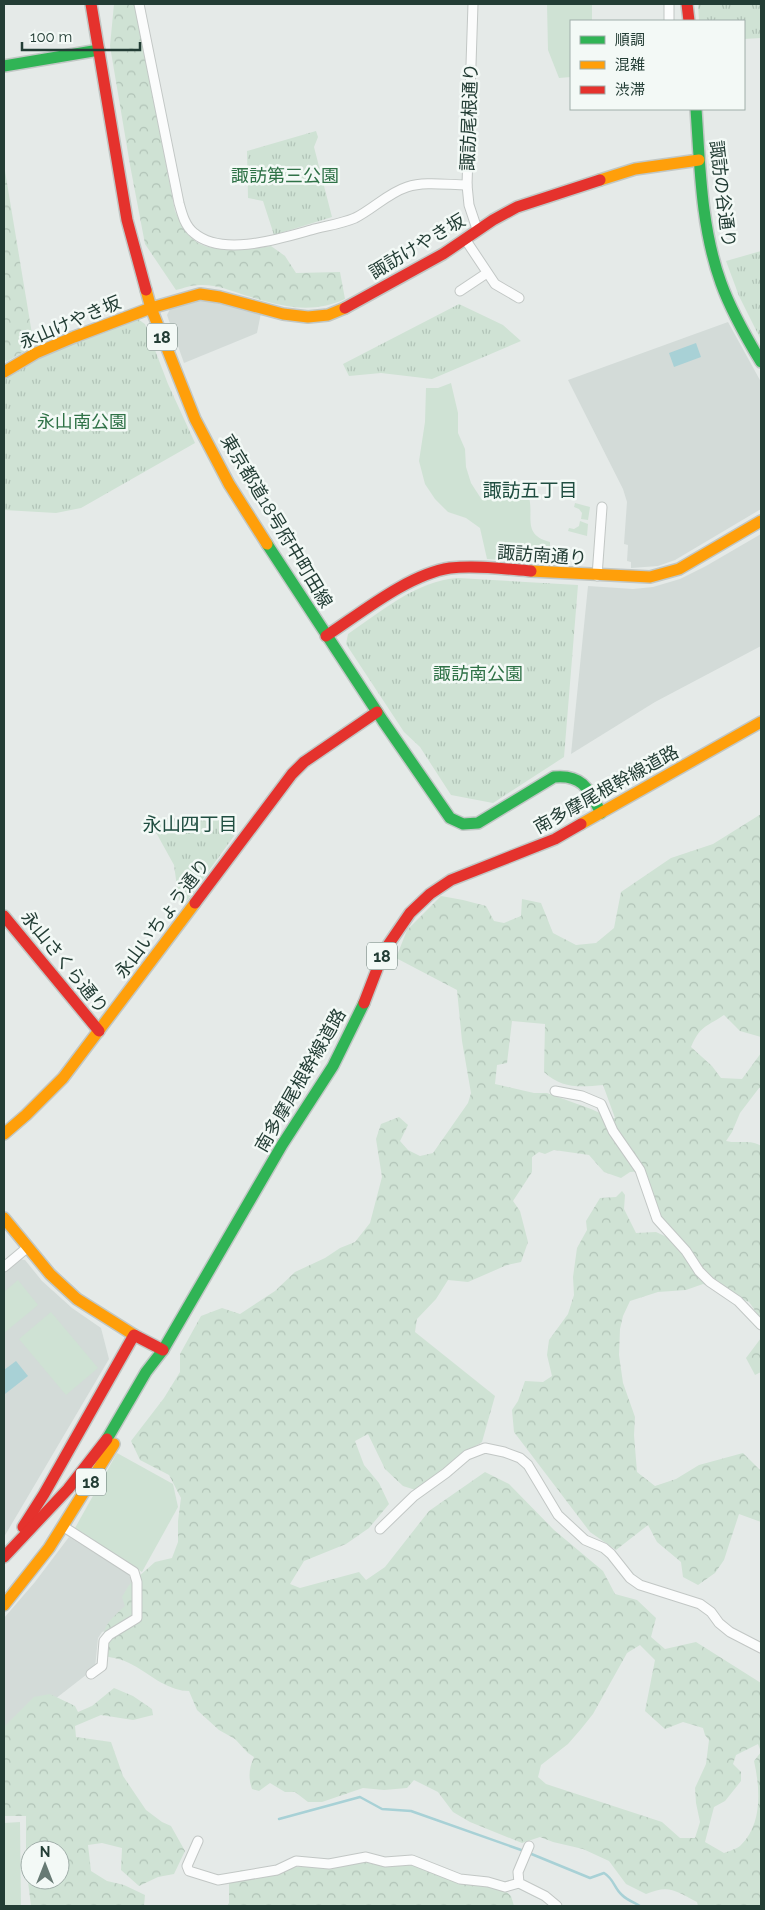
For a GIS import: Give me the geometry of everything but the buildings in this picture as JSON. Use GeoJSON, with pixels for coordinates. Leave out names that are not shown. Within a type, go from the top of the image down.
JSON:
{"type":"FeatureCollection","features":[{"type":"Feature","properties":{"kind":"main road","name":"東京都道18号府中町田線"},"geometry":{"type":"LineString","coordinates":[[91,4],[127,220],[151,308],[195,418],[229,484],[326,636],[443,811],[450,818],[466,825],[478,823],[554,777],[563,775],[570,775],[586,786],[602,813]]}},
{"type":"Feature","properties":{"kind":"main road"},"geometry":{"type":"LineString","coordinates":[[688,4],[689,20]]}},
{"type":"Feature","properties":{"kind":"main road"},"geometry":{"type":"LineString","coordinates":[[4,66],[99,50]]}},
{"type":"Feature","properties":{"kind":"main road","name":"諏訪の谷通り"},"geometry":{"type":"LineString","coordinates":[[696,110],[704,210],[714,259],[729,303],[761,362]]}},
{"type":"Feature","properties":{"kind":"main road","name":"諏訪けやき坂"},"geometry":{"type":"LineString","coordinates":[[151,308],[189,296],[210,295],[284,314],[308,317],[328,315],[348,307],[406,275],[465,239],[477,229],[517,207],[635,170],[699,160]]}},
{"type":"Feature","properties":{"kind":"main road","name":"永山けやき坂"},"geometry":{"type":"LineString","coordinates":[[4,372],[21,361],[54,346],[151,308]]}},
{"type":"Feature","properties":{"kind":"main road","name":"諏訪南通り"},"geometry":{"type":"LineString","coordinates":[[326,636],[413,579],[444,568],[464,567],[640,577],[670,572],[690,563],[761,521]]}},
{"type":"Feature","properties":{"kind":"main road","name":"永山いちょう通り"},"geometry":{"type":"LineString","coordinates":[[4,1134],[50,1092],[99,1031],[292,774],[304,762],[377,712]]}},
{"type":"Feature","properties":{"kind":"main road","name":"南多摩尾根幹線道路"},"geometry":{"type":"LineString","coordinates":[[4,1555],[67,1490],[92,1461],[117,1424],[282,1145],[334,1066],[366,1000],[384,951],[400,926],[422,901],[451,880],[549,842],[761,722]]}},
{"type":"Feature","properties":{"kind":"main road","name":"永山さくら通り"},"geometry":{"type":"LineString","coordinates":[[4,916],[99,1031]]}},
{"type":"Feature","properties":{"kind":"main road"},"geometry":{"type":"LineString","coordinates":[[4,1218],[50,1274],[77,1299],[134,1335],[162,1350]]}},
{"type":"Feature","properties":{"kind":"main road"},"geometry":{"type":"LineString","coordinates":[[4,1555],[36,1507],[134,1335]]}},
{"type":"Feature","properties":{"kind":"main road","name":"南多摩尾根幹線道路"},"geometry":{"type":"LineString","coordinates":[[4,1605],[31,1573],[64,1527],[146,1387],[159,1362],[162,1350]]}},
{"type":"Feature","properties":{"kind":"street"},"geometry":{"type":"LineString","coordinates":[[140,4],[179,203],[183,217],[195,235],[210,242],[258,244],[337,224],[355,217],[408,186],[427,184],[467,185]]}},
{"type":"Feature","properties":{"kind":"street","name":"諏訪尾根通り"},"geometry":{"type":"LineString","coordinates":[[473,4],[467,185],[469,205],[477,229]]}},
{"type":"Feature","properties":{"kind":"street"},"geometry":{"type":"LineString","coordinates":[[669,4],[669,20]]}},
{"type":"Feature","properties":{"kind":"street"},"geometry":{"type":"LineString","coordinates":[[465,239],[495,284],[519,298]]}},
{"type":"Feature","properties":{"kind":"street"},"geometry":{"type":"LineString","coordinates":[[460,290],[486,272]]}},
{"type":"Feature","properties":{"kind":"street"},"geometry":{"type":"LineString","coordinates":[[597,576],[602,507]]}},
{"type":"Feature","properties":{"kind":"street"},"geometry":{"type":"LineString","coordinates":[[555,1091],[582,1096],[601,1104],[613,1131],[640,1170],[657,1219],[686,1250],[699,1271],[710,1282],[738,1301],[761,1325]]}},
{"type":"Feature","properties":{"kind":"street"},"geometry":{"type":"LineString","coordinates":[[4,1267],[28,1247]]}},
{"type":"Feature","properties":{"kind":"street"},"geometry":{"type":"LineString","coordinates":[[380,1529],[414,1496],[467,1455],[485,1448],[504,1452],[520,1458],[528,1465],[558,1515],[585,1540],[604,1548],[611,1554],[630,1578],[640,1585],[700,1604],[711,1612],[719,1623],[730,1632],[761,1648]]}},
{"type":"Feature","properties":{"kind":"street"},"geometry":{"type":"LineString","coordinates":[[64,1527],[134,1572],[138,1582],[137,1618],[109,1635],[104,1641],[102,1666],[91,1674]]}},
{"type":"Feature","properties":{"kind":"street"},"geometry":{"type":"LineString","coordinates":[[198,1841],[186,1866],[189,1871],[218,1880],[277,1870],[296,1862],[329,1864],[366,1857],[385,1862],[412,1860],[460,1880],[488,1882],[505,1887],[519,1883],[545,1896],[557,1906]]}},
{"type":"Feature","properties":{"kind":"street"},"geometry":{"type":"LineString","coordinates":[[519,1883],[518,1872],[529,1846]]}},
{"type":"Feature","properties":{"kind":"shaded area"},"geometry":{"type":"Polygon","coordinates":[[[201,300],[261,313],[257,333],[184,363],[167,315],[171,307],[201,300]]]}},
{"type":"Feature","properties":{"kind":"shaded area"},"geometry":{"type":"Polygon","coordinates":[[[728,322],[761,382],[761,509],[675,560],[658,566],[631,568],[631,562],[627,561],[628,545],[624,544],[627,502],[623,489],[568,380],[728,322]]]}},
{"type":"Feature","properties":{"kind":"shaded area"},"geometry":{"type":"Polygon","coordinates":[[[761,534],[761,646],[655,702],[571,754],[588,586],[633,589],[653,587],[680,579],[761,534]]]}},
{"type":"Feature","properties":{"kind":"shaded area"},"geometry":{"type":"Polygon","coordinates":[[[19,1259],[25,1260],[42,1281],[72,1308],[101,1328],[109,1359],[4,1537],[4,1272],[19,1259]]]}},
{"type":"Feature","properties":{"kind":"shaded area"},"geometry":{"type":"Polygon","coordinates":[[[69,1537],[128,1574],[133,1582],[128,1614],[111,1629],[102,1632],[98,1638],[95,1668],[55,1699],[4,1758],[4,1618],[35,1582],[69,1537]]]}},
{"type":"Feature","properties":{"kind":"green space"},"geometry":{"type":"Polygon","coordinates":[[[114,4],[135,4],[175,211],[188,234],[201,244],[220,249],[271,246],[285,256],[296,273],[340,272],[345,299],[320,307],[307,308],[270,303],[211,285],[196,285],[176,290],[145,244],[110,46],[114,4]]]}},
{"type":"Feature","properties":{"kind":"green space"},"geometry":{"type":"Polygon","coordinates":[[[547,4],[592,4],[592,20],[570,20],[570,77],[559,78],[548,50],[547,4]]]}},
{"type":"Feature","properties":{"kind":"green space"},"geometry":{"type":"Polygon","coordinates":[[[698,4],[761,4],[761,38],[745,39],[745,20],[699,20],[698,4]]]}},
{"type":"Feature","properties":{"kind":"green space","name":"諏訪第三公園"},"geometry":{"type":"Polygon","coordinates":[[[316,131],[318,137],[314,147],[332,217],[274,235],[263,201],[248,198],[247,151],[316,131]]]}},
{"type":"Feature","properties":{"kind":"green space"},"geometry":{"type":"Polygon","coordinates":[[[4,165],[34,346],[6,362],[4,356],[4,165]]]}},
{"type":"Feature","properties":{"kind":"green space"},"geometry":{"type":"Polygon","coordinates":[[[761,251],[761,340],[739,296],[726,261],[761,251]]]}},
{"type":"Feature","properties":{"kind":"green space"},"geometry":{"type":"Polygon","coordinates":[[[459,304],[503,325],[521,341],[432,379],[381,373],[349,376],[343,364],[459,304]]]}},
{"type":"Feature","properties":{"kind":"green space","name":"永山南公園"},"geometry":{"type":"Polygon","coordinates":[[[136,318],[145,324],[168,384],[195,443],[81,508],[56,513],[4,510],[4,378],[39,357],[136,318]]]}},
{"type":"Feature","properties":{"kind":"green space"},"geometry":{"type":"Polygon","coordinates":[[[451,383],[458,413],[458,433],[465,449],[466,467],[471,483],[482,500],[493,499],[514,490],[526,490],[529,498],[530,521],[534,533],[550,542],[550,563],[487,559],[480,528],[466,518],[448,512],[435,499],[425,484],[419,461],[425,422],[426,388],[438,388],[451,383]]]}},
{"type":"Feature","properties":{"kind":"green space"},"geometry":{"type":"Polygon","coordinates":[[[575,503],[590,507],[588,520],[581,519],[582,513],[574,507],[575,503]]]}},
{"type":"Feature","properties":{"kind":"green space"},"geometry":{"type":"Polygon","coordinates":[[[580,521],[588,524],[587,536],[568,531],[569,528],[574,529],[579,526],[580,521]]]}},
{"type":"Feature","properties":{"kind":"green space","name":"諏訪南公園"},"geometry":{"type":"Polygon","coordinates":[[[458,578],[578,585],[564,757],[493,803],[451,795],[420,747],[404,732],[346,644],[348,634],[400,598],[428,585],[458,578]]]}},
{"type":"Feature","properties":{"kind":"green space"},"geometry":{"type":"Polygon","coordinates":[[[761,814],[761,1037],[740,1031],[724,1015],[701,1031],[691,1047],[712,1066],[721,1078],[742,1079],[761,1053],[761,1088],[759,1088],[740,1113],[726,1141],[749,1142],[761,1146],[761,1319],[749,1302],[703,1284],[686,1290],[658,1292],[630,1301],[623,1316],[620,1329],[619,1355],[623,1383],[635,1417],[634,1435],[637,1472],[655,1486],[676,1479],[699,1465],[743,1453],[761,1471],[761,1522],[739,1514],[724,1560],[715,1573],[698,1585],[683,1577],[681,1562],[657,1542],[648,1525],[616,1550],[590,1532],[514,1432],[512,1410],[518,1401],[525,1381],[543,1382],[552,1376],[547,1355],[549,1340],[568,1314],[574,1295],[573,1277],[577,1248],[587,1230],[586,1221],[600,1198],[616,1197],[622,1191],[625,1195],[624,1209],[636,1233],[656,1232],[667,1237],[673,1231],[655,1209],[644,1171],[630,1172],[621,1178],[604,1172],[589,1155],[554,1150],[545,1154],[539,1152],[532,1157],[532,1172],[513,1201],[520,1211],[528,1242],[521,1262],[507,1265],[468,1282],[448,1280],[436,1299],[417,1319],[415,1332],[495,1396],[482,1442],[459,1456],[425,1493],[403,1486],[385,1469],[368,1434],[355,1441],[364,1465],[379,1483],[389,1504],[369,1528],[346,1544],[304,1561],[290,1584],[300,1588],[359,1572],[366,1580],[385,1567],[429,1511],[485,1472],[509,1484],[554,1530],[603,1571],[615,1594],[637,1600],[656,1618],[651,1637],[665,1649],[696,1642],[761,1683],[761,1752],[761,1906],[698,1906],[697,1902],[667,1889],[646,1894],[626,1884],[609,1861],[583,1849],[540,1837],[522,1843],[470,1822],[453,1812],[438,1792],[414,1780],[407,1788],[384,1790],[363,1788],[322,1802],[308,1802],[295,1792],[285,1792],[270,1783],[259,1791],[252,1789],[250,1773],[254,1757],[235,1739],[219,1730],[197,1710],[189,1691],[172,1688],[137,1667],[105,1656],[103,1639],[109,1623],[125,1606],[122,1597],[129,1585],[155,1562],[172,1558],[178,1542],[181,1498],[169,1475],[140,1460],[131,1441],[164,1398],[180,1372],[180,1354],[201,1316],[222,1308],[240,1314],[275,1291],[295,1272],[355,1242],[370,1223],[382,1177],[376,1139],[381,1124],[399,1117],[408,1125],[400,1141],[408,1150],[420,1156],[433,1153],[468,1103],[471,1093],[462,1041],[457,990],[396,958],[407,930],[441,896],[486,906],[494,921],[504,923],[521,916],[522,899],[541,903],[553,933],[576,945],[596,943],[614,928],[621,892],[671,858],[713,844],[761,814]],[[512,1021],[507,1063],[497,1065],[495,1084],[534,1093],[547,1093],[615,1118],[603,1085],[572,1086],[551,1078],[544,1072],[545,1024],[512,1021]],[[640,1645],[627,1653],[593,1714],[568,1744],[541,1765],[538,1777],[546,1784],[662,1822],[680,1838],[695,1838],[700,1822],[695,1788],[706,1764],[709,1740],[703,1728],[683,1722],[665,1729],[645,1711],[655,1660],[640,1645]],[[758,1744],[736,1755],[733,1764],[741,1772],[741,1781],[725,1801],[714,1807],[705,1842],[724,1853],[741,1845],[753,1826],[758,1805],[758,1782],[754,1761],[761,1752],[758,1744]]]}},
{"type":"Feature","properties":{"kind":"green space"},"geometry":{"type":"Polygon","coordinates":[[[148,818],[224,819],[234,836],[184,905],[179,901],[174,865],[148,818]]]}},
{"type":"Feature","properties":{"kind":"green space"},"geometry":{"type":"Polygon","coordinates":[[[18,1280],[38,1305],[4,1333],[4,1292],[18,1280]]]}},
{"type":"Feature","properties":{"kind":"green space"},"geometry":{"type":"Polygon","coordinates":[[[51,1312],[98,1368],[66,1395],[19,1339],[51,1312]]]}},
{"type":"Feature","properties":{"kind":"green space"},"geometry":{"type":"Polygon","coordinates":[[[761,1338],[761,1372],[755,1375],[746,1358],[761,1338]]]}},
{"type":"Feature","properties":{"kind":"green space"},"geometry":{"type":"Polygon","coordinates":[[[117,1453],[173,1484],[178,1507],[142,1572],[75,1528],[117,1453]]]}},
{"type":"Feature","properties":{"kind":"green space"},"geometry":{"type":"Polygon","coordinates":[[[114,1688],[133,1696],[152,1709],[153,1715],[133,1720],[101,1715],[75,1726],[76,1737],[111,1742],[123,1776],[146,1810],[171,1826],[185,1851],[174,1874],[158,1877],[139,1886],[121,1870],[122,1848],[102,1843],[88,1845],[91,1871],[107,1881],[124,1885],[145,1895],[144,1906],[31,1906],[29,1890],[70,1890],[70,1840],[26,1840],[26,1816],[4,1816],[4,1727],[34,1697],[50,1694],[75,1706],[78,1712],[92,1706],[114,1688]]]}},
{"type":"Feature","properties":{"kind":"green space"},"geometry":{"type":"Polygon","coordinates":[[[20,1822],[21,1906],[4,1906],[4,1823],[20,1822]]]}},
{"type":"Feature","properties":{"kind":"green space"},"geometry":{"type":"Polygon","coordinates":[[[367,1857],[422,1860],[447,1876],[473,1876],[500,1886],[511,1896],[514,1906],[227,1906],[229,1903],[229,1880],[241,1870],[282,1869],[305,1866],[329,1859],[367,1857]]]}},
{"type":"Feature","properties":{"kind":"water"},"geometry":{"type":"Polygon","coordinates":[[[696,343],[701,357],[674,367],[669,353],[696,343]]]}},
{"type":"Feature","properties":{"kind":"water"},"geometry":{"type":"Polygon","coordinates":[[[16,1361],[28,1376],[5,1394],[4,1370],[16,1361]]]}},
{"type":"Feature","properties":{"kind":"waterway"},"geometry":{"type":"LineString","coordinates":[[279,1819],[360,1797],[382,1809],[411,1811],[524,1851]]}},
{"type":"Feature","properties":{"kind":"waterway"},"geometry":{"type":"LineString","coordinates":[[529,1853],[590,1878],[604,1873],[622,1895],[640,1906]]}},
{"type":"Feature","properties":{"kind":"traffic: fast"},"geometry":{"type":"LineString","coordinates":[[4,66],[99,50]]}},
{"type":"Feature","properties":{"kind":"traffic: fast"},"geometry":{"type":"LineString","coordinates":[[696,110],[702,197],[714,262],[729,304],[761,362]]}},
{"type":"Feature","properties":{"kind":"traffic: fast"},"geometry":{"type":"LineString","coordinates":[[267,544],[383,721],[450,818],[463,824],[478,823],[554,777],[572,778],[584,785],[601,813]]}},
{"type":"Feature","properties":{"kind":"traffic: fast"},"geometry":{"type":"LineString","coordinates":[[107,1439],[146,1372],[163,1350],[282,1145],[333,1066],[364,1003]]}},
{"type":"Feature","properties":{"kind":"traffic: slow"},"geometry":{"type":"LineString","coordinates":[[600,180],[635,169],[699,160]]}},
{"type":"Feature","properties":{"kind":"traffic: slow"},"geometry":{"type":"LineString","coordinates":[[146,290],[151,308],[195,419],[229,484],[267,544]]}},
{"type":"Feature","properties":{"kind":"traffic: slow"},"geometry":{"type":"LineString","coordinates":[[4,372],[36,353],[74,337],[151,308],[200,294],[220,297],[283,314],[308,317],[328,315],[345,308]]}},
{"type":"Feature","properties":{"kind":"traffic: slow"},"geometry":{"type":"LineString","coordinates":[[531,571],[650,577],[679,569],[761,521]]}},
{"type":"Feature","properties":{"kind":"traffic: slow"},"geometry":{"type":"LineString","coordinates":[[581,824],[761,722]]}},
{"type":"Feature","properties":{"kind":"traffic: slow"},"geometry":{"type":"LineString","coordinates":[[4,1134],[63,1078],[195,903]]}},
{"type":"Feature","properties":{"kind":"traffic: slow"},"geometry":{"type":"LineString","coordinates":[[4,1218],[50,1274],[77,1299],[134,1335]]}},
{"type":"Feature","properties":{"kind":"traffic: slow"},"geometry":{"type":"LineString","coordinates":[[4,1605],[49,1548],[114,1444]]}},
{"type":"Feature","properties":{"kind":"traffic: jam"},"geometry":{"type":"LineString","coordinates":[[91,4],[127,220],[146,290]]}},
{"type":"Feature","properties":{"kind":"traffic: jam"},"geometry":{"type":"LineString","coordinates":[[687,4],[689,20]]}},
{"type":"Feature","properties":{"kind":"traffic: jam"},"geometry":{"type":"LineString","coordinates":[[345,308],[443,254],[493,220],[517,207],[600,180]]}},
{"type":"Feature","properties":{"kind":"traffic: jam"},"geometry":{"type":"LineString","coordinates":[[326,636],[402,586],[434,572],[450,568],[470,567],[531,571]]}},
{"type":"Feature","properties":{"kind":"traffic: jam"},"geometry":{"type":"LineString","coordinates":[[195,903],[292,774],[304,762],[377,712]]}},
{"type":"Feature","properties":{"kind":"traffic: jam"},"geometry":{"type":"LineString","coordinates":[[364,1003],[384,951],[410,913],[430,894],[451,880],[555,839],[581,824]]}},
{"type":"Feature","properties":{"kind":"traffic: jam"},"geometry":{"type":"LineString","coordinates":[[4,916],[99,1031]]}},
{"type":"Feature","properties":{"kind":"traffic: jam"},"geometry":{"type":"LineString","coordinates":[[23,1527],[44,1494],[134,1335],[163,1350]]}},
{"type":"Feature","properties":{"kind":"traffic: jam"},"geometry":{"type":"LineString","coordinates":[[4,1557],[68,1489],[107,1439]]}},
{"type":"Feature","properties":{"kind":"district","name":"諏訪五丁目"},"geometry":{"type":"Point","coordinates":[530,490]}},
{"type":"Feature","properties":{"kind":"district","name":"永山四丁目"},"geometry":{"type":"Point","coordinates":[190,824]}}]}
